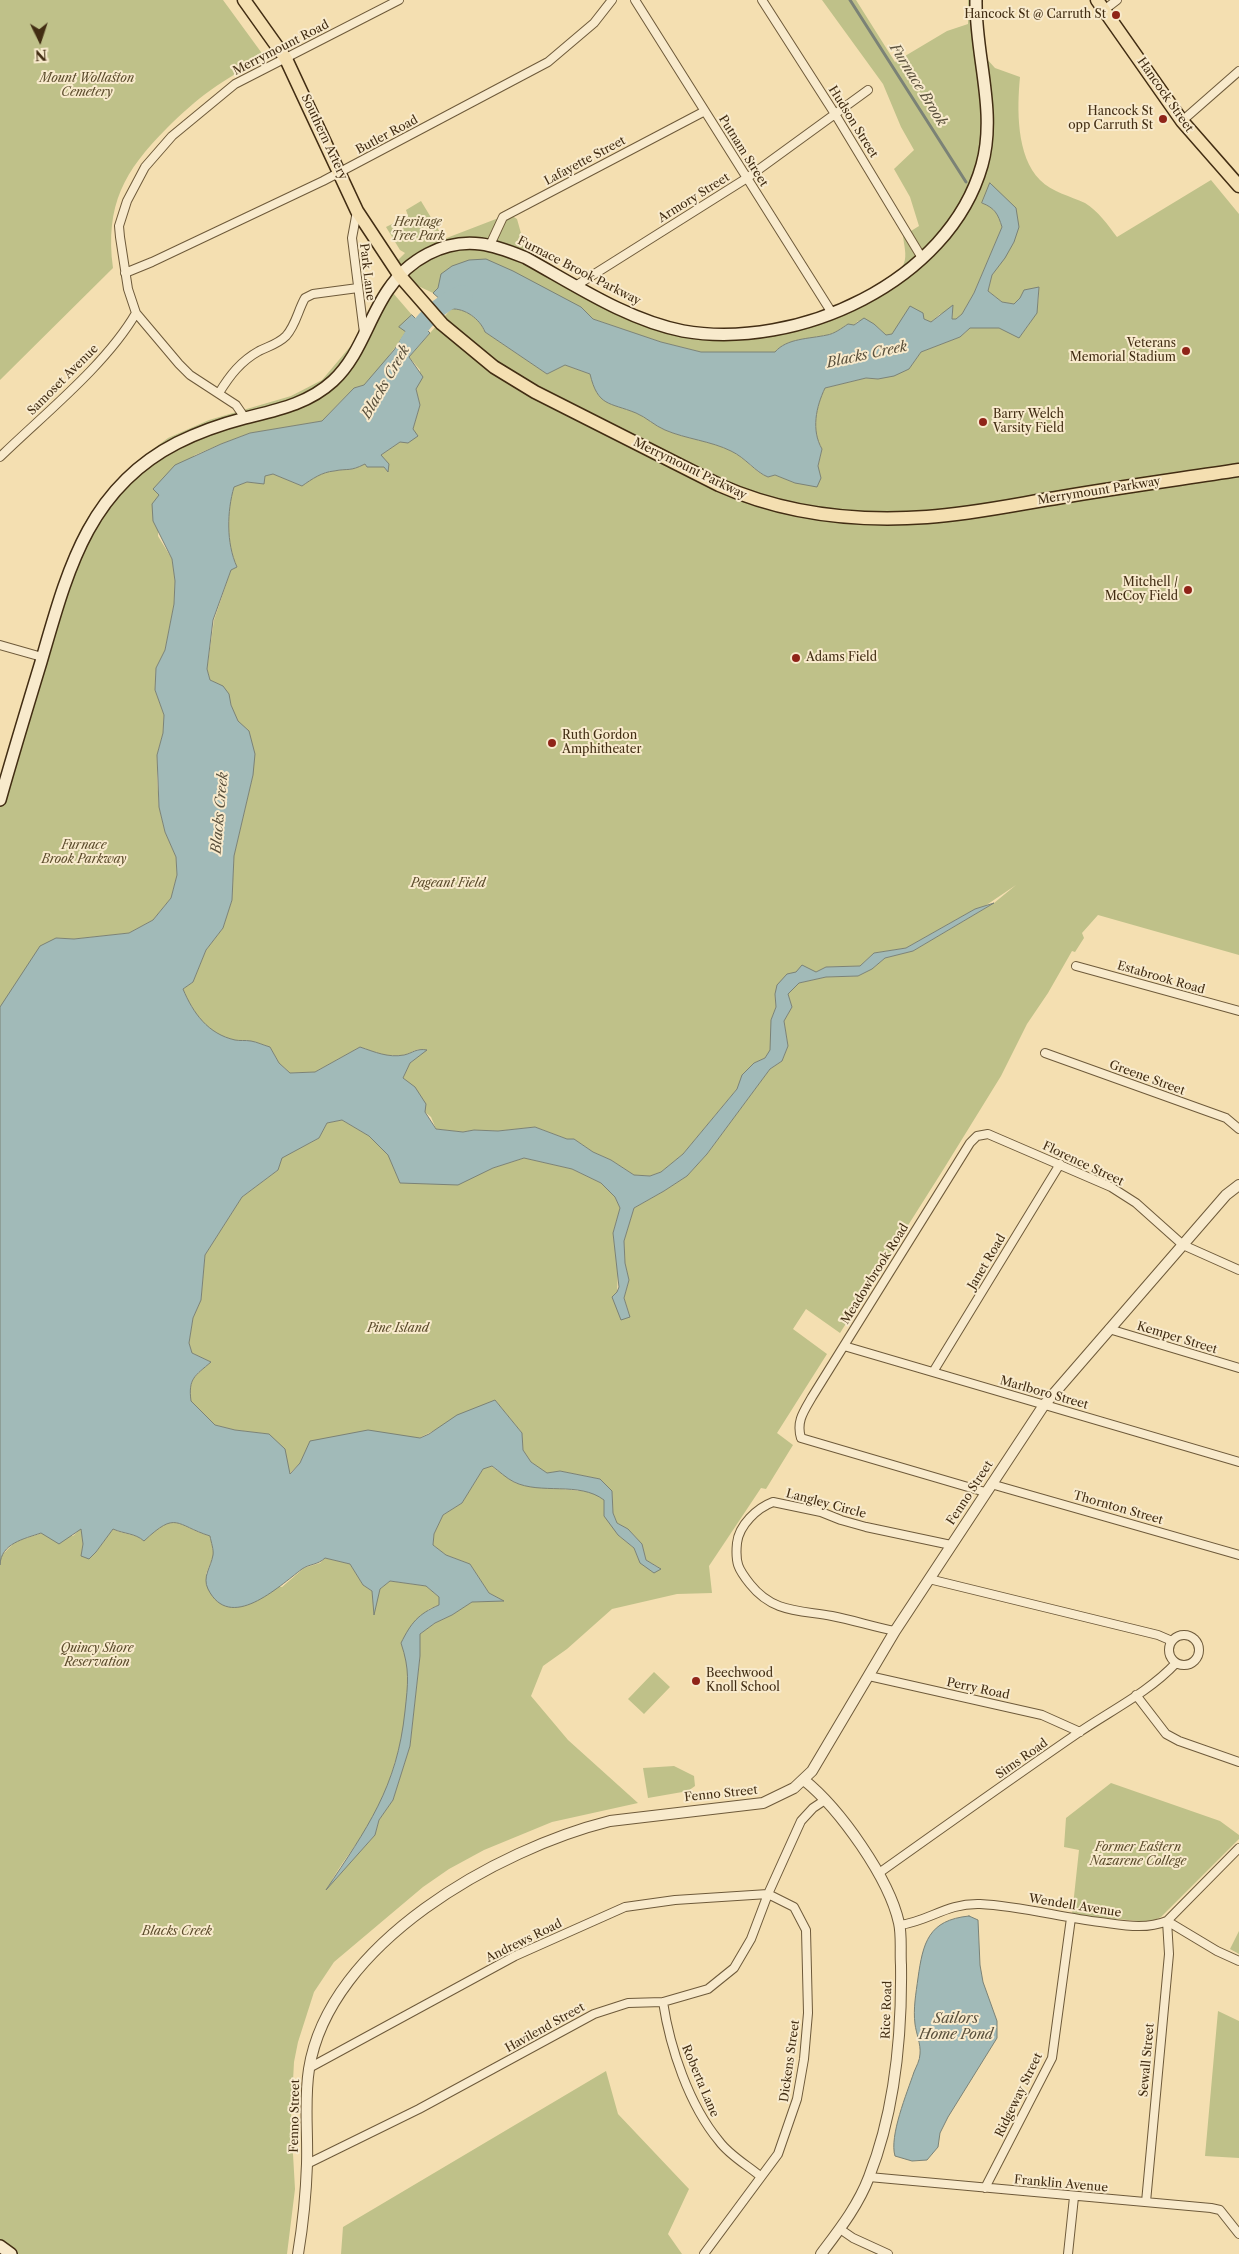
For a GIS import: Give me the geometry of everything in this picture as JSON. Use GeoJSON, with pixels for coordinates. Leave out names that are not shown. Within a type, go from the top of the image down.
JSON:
{"type":"FeatureCollection","features":[{"type":"Feature","properties":{"kind":"main road","name":"Southern Artery"},"geometry":{"type":"LineString","coordinates":[[244,0],[286,58],[341,172],[357,211],[400,276]]}},
{"type":"Feature","properties":{"kind":"main road","name":"Furnace Brook Parkway"},"geometry":{"type":"LineString","coordinates":[[0,800],[42,657],[80,545],[104,505],[121,485],[155,456],[196,434],[286,408],[322,390],[345,367],[388,290],[411,264],[440,249],[468,243],[490,245],[526,258],[637,316],[682,331],[714,334],[771,331],[850,306],[892,282],[922,258],[944,235],[968,201],[982,164],[986,142],[986,102],[975,24],[976,0]]}},
{"type":"Feature","properties":{"kind":"main road","name":"Hancock Street"},"geometry":{"type":"LineString","coordinates":[[1100,5],[1182,121],[1239,186]]}},
{"type":"Feature","properties":{"kind":"main road","name":"Merrymount Parkway"},"geometry":{"type":"LineString","coordinates":[[400,276],[442,324],[494,367],[536,392],[719,485],[749,498],[790,508],[857,518],[928,517],[1239,470]]}},
{"type":"Feature","properties":{"kind":"main road"},"geometry":{"type":"LineString","coordinates":[[0,2246],[11,2254]]}},
{"type":"Feature","properties":{"kind":"street","name":"Merrymount Road"},"geometry":{"type":"LineString","coordinates":[[246,418],[236,405],[190,375],[136,313],[120,246],[120,226],[127,201],[145,167],[172,136],[235,84],[399,0]]}},
{"type":"Feature","properties":{"kind":"street","name":"Butler Road"},"geometry":{"type":"LineString","coordinates":[[125,273],[341,172],[548,62],[594,24],[612,0]]}},
{"type":"Feature","properties":{"kind":"street","name":"Putnam Street"},"geometry":{"type":"LineString","coordinates":[[635,0],[832,313]]}},
{"type":"Feature","properties":{"kind":"street","name":"Hudson Street"},"geometry":{"type":"LineString","coordinates":[[762,0],[835,114],[922,258]]}},
{"type":"Feature","properties":{"kind":"street"},"geometry":{"type":"LineString","coordinates":[[1100,5],[1117,0]]}},
{"type":"Feature","properties":{"kind":"street"},"geometry":{"type":"LineString","coordinates":[[1182,121],[1239,71]]}},
{"type":"Feature","properties":{"kind":"street","name":"Armory Street"},"geometry":{"type":"LineString","coordinates":[[576,285],[746,178],[868,90]]}},
{"type":"Feature","properties":{"kind":"street","name":"Lafayette Street"},"geometry":{"type":"LineString","coordinates":[[490,245],[503,217],[705,111]]}},
{"type":"Feature","properties":{"kind":"street","name":"Park Lane"},"geometry":{"type":"LineString","coordinates":[[357,211],[352,238],[364,335]]}},
{"type":"Feature","properties":{"kind":"street"},"geometry":{"type":"LineString","coordinates":[[219,393],[233,372],[243,362],[279,342],[288,334],[305,298],[313,294],[358,288]]}},
{"type":"Feature","properties":{"kind":"street","name":"Samoset Avenue"},"geometry":{"type":"LineString","coordinates":[[0,457],[99,362],[136,313]]}},
{"type":"Feature","properties":{"kind":"street"},"geometry":{"type":"LineString","coordinates":[[0,645],[42,657]]}},
{"type":"Feature","properties":{"kind":"street","name":"Estabrook Road"},"geometry":{"type":"LineString","coordinates":[[1076,966],[1239,1011]]}},
{"type":"Feature","properties":{"kind":"street","name":"Greene Street"},"geometry":{"type":"LineString","coordinates":[[1045,1053],[1226,1118],[1239,1129]]}},
{"type":"Feature","properties":{"kind":"street","name":"Florence Street"},"geometry":{"type":"LineString","coordinates":[[988,1134],[1111,1187],[1136,1203],[1183,1245],[1239,1270]]}},
{"type":"Feature","properties":{"kind":"street","name":"Meadowbrook Road"},"geometry":{"type":"LineString","coordinates":[[801,1438],[799,1430],[800,1419],[844,1346],[970,1143],[977,1136],[988,1134]]}},
{"type":"Feature","properties":{"kind":"street","name":"Janet Road"},"geometry":{"type":"LineString","coordinates":[[933,1372],[1060,1164]]}},
{"type":"Feature","properties":{"kind":"street","name":"Fenno Street"},"geometry":{"type":"LineString","coordinates":[[298,2254],[305,2212],[309,2068],[327,2015],[353,1975],[414,1917],[459,1885],[535,1847],[588,1826],[631,1817],[763,1803],[785,1794],[804,1780],[812,1771],[895,1631],[1044,1405],[1226,1195],[1239,1185]]}},
{"type":"Feature","properties":{"kind":"street","name":"Kemper Street"},"geometry":{"type":"LineString","coordinates":[[1109,1329],[1239,1368]]}},
{"type":"Feature","properties":{"kind":"street","name":"Marlboro Street"},"geometry":{"type":"LineString","coordinates":[[844,1346],[1239,1462]]}},
{"type":"Feature","properties":{"kind":"street","name":"Thornton Street"},"geometry":{"type":"LineString","coordinates":[[801,1438],[1239,1554]]}},
{"type":"Feature","properties":{"kind":"street","name":"Langley Circle"},"geometry":{"type":"LineString","coordinates":[[895,1631],[830,1616],[796,1612],[771,1604],[759,1596],[738,1570],[736,1554],[741,1527],[762,1508],[773,1502],[795,1506],[866,1527],[951,1545]]}},
{"type":"Feature","properties":{"kind":"street","name":"Sims Road"},"geometry":{"type":"LineString","coordinates":[[879,1873],[1136,1695],[1169,1671],[1176,1663],[1184,1665],[1192,1663],[1199,1652],[1198,1645],[1190,1636],[1182,1635],[1172,1641],[1158,1635],[929,1579]]}},
{"type":"Feature","properties":{"kind":"street"},"geometry":{"type":"LineString","coordinates":[[1172,1641],[1169,1651],[1171,1658],[1176,1663]]}},
{"type":"Feature","properties":{"kind":"street","name":"Perry Road"},"geometry":{"type":"LineString","coordinates":[[869,1676],[1042,1715],[1080,1732]]}},
{"type":"Feature","properties":{"kind":"street"},"geometry":{"type":"LineString","coordinates":[[1136,1695],[1166,1734],[1239,1762]]}},
{"type":"Feature","properties":{"kind":"street","name":"Rice Road"},"geometry":{"type":"LineString","coordinates":[[804,1780],[825,1800],[879,1873],[892,1898],[900,1925],[901,2000],[897,2061],[885,2124],[869,2177],[856,2204],[821,2254]]}},
{"type":"Feature","properties":{"kind":"street","name":"Havilend Street"},"geometry":{"type":"LineString","coordinates":[[307,2164],[427,2105],[594,2014],[628,2003],[663,2002],[708,1989],[734,1968],[751,1939],[768,1894],[802,1821],[813,1808],[825,1800]]}},
{"type":"Feature","properties":{"kind":"street"},"geometry":{"type":"LineString","coordinates":[[1239,1848],[1167,1921],[1217,1950],[1239,1960]]}},
{"type":"Feature","properties":{"kind":"street","name":"Andrews Road"},"geometry":{"type":"LineString","coordinates":[[309,2068],[514,1956],[625,1907],[675,1900],[768,1894]]}},
{"type":"Feature","properties":{"kind":"street","name":"Dickens Street"},"geometry":{"type":"LineString","coordinates":[[704,2254],[778,2154],[790,2121],[804,2059],[808,2013],[806,1930],[794,1907],[768,1894]]}},
{"type":"Feature","properties":{"kind":"street","name":"Wendell Avenue"},"geometry":{"type":"LineString","coordinates":[[900,1925],[912,1924],[947,1908],[961,1904],[1001,1906],[1071,1918],[1146,1927],[1167,1921]]}},
{"type":"Feature","properties":{"kind":"street","name":"Ridgeway Street"},"geometry":{"type":"LineString","coordinates":[[985,2188],[1052,2058],[1071,1918]]}},
{"type":"Feature","properties":{"kind":"street","name":"Sewall Street"},"geometry":{"type":"LineString","coordinates":[[1146,2202],[1169,1954],[1167,1921]]}},
{"type":"Feature","properties":{"kind":"street","name":"Roberta Lane"},"geometry":{"type":"LineString","coordinates":[[663,2002],[667,2030],[703,2120],[720,2143],[760,2176]]}},
{"type":"Feature","properties":{"kind":"street","name":"Franklin Avenue"},"geometry":{"type":"LineString","coordinates":[[869,2177],[1220,2210],[1239,2234]]}},
{"type":"Feature","properties":{"kind":"street"},"geometry":{"type":"LineString","coordinates":[[1068,2254],[1074,2197]]}},
{"type":"Feature","properties":{"kind":"street"},"geometry":{"type":"LineString","coordinates":[[840,2229],[853,2238],[888,2254]]}},
{"type":"Feature","properties":{"kind":"green space","name":"Mount Wollaston Cemetery"},"geometry":{"type":"Polygon","coordinates":[[[0,0],[223,0],[263,57],[260,61],[222,82],[189,107],[139,159],[121,190],[115,207],[111,246],[113,268],[0,380],[0,0]]]}},
{"type":"Feature","properties":{"kind":"green space"},"geometry":{"type":"Polygon","coordinates":[[[822,0],[856,0],[895,62],[947,31],[968,24],[968,0],[980,0],[985,57],[995,68],[1020,77],[1018,103],[1020,131],[1026,158],[1032,170],[1050,188],[1090,206],[1117,237],[1211,180],[1239,214],[1239,955],[1098,915],[1082,933],[1084,938],[1075,952],[1072,951],[1048,993],[1027,1024],[1001,1076],[840,1333],[806,1309],[793,1329],[827,1354],[777,1433],[793,1445],[766,1489],[761,1488],[709,1566],[712,1593],[677,1594],[612,1609],[567,1649],[543,1666],[531,1696],[568,1740],[638,1803],[552,1822],[484,1850],[449,1869],[423,1887],[334,1962],[314,1992],[298,2042],[294,2062],[291,2119],[295,2189],[287,2254],[0,2254],[0,1557],[15,1542],[42,1533],[73,1536],[81,1528],[83,1544],[81,1556],[96,1552],[113,1529],[144,1541],[164,1525],[177,1523],[210,1536],[214,1554],[206,1574],[282,1587],[304,1568],[320,1563],[325,1558],[350,1564],[363,1585],[372,1591],[374,1612],[380,1589],[390,1581],[426,1586],[439,1597],[439,1605],[429,1609],[401,1643],[408,1662],[407,1704],[404,1726],[393,1769],[378,1809],[329,1886],[375,1835],[379,1820],[393,1800],[410,1746],[420,1656],[420,1634],[435,1623],[472,1602],[502,1600],[489,1593],[470,1564],[446,1555],[433,1545],[434,1534],[443,1515],[462,1503],[483,1469],[491,1466],[515,1483],[593,1492],[604,1500],[618,1535],[634,1548],[640,1563],[660,1568],[646,1560],[642,1544],[628,1529],[617,1523],[613,1513],[612,1491],[600,1479],[560,1471],[547,1474],[531,1462],[523,1450],[522,1433],[495,1400],[419,1438],[311,1441],[300,1463],[289,1474],[269,1434],[235,1430],[215,1425],[191,1401],[190,1394],[194,1378],[211,1362],[192,1353],[189,1343],[193,1318],[201,1300],[205,1255],[242,1197],[278,1170],[281,1158],[319,1138],[327,1123],[342,1120],[369,1136],[389,1155],[400,1183],[493,1168],[524,1158],[572,1169],[601,1183],[615,1197],[620,1208],[613,1233],[618,1272],[617,1292],[630,1316],[624,1298],[629,1280],[625,1263],[624,1241],[634,1208],[687,1176],[707,1154],[770,1069],[782,1061],[788,1046],[784,1021],[792,1007],[788,994],[799,983],[826,977],[858,976],[872,969],[885,958],[913,951],[994,903],[1016,885],[985,906],[975,909],[906,948],[874,953],[860,966],[826,967],[816,972],[787,974],[775,994],[776,1007],[771,1020],[771,1050],[765,1058],[754,1063],[737,1089],[683,1154],[661,1172],[650,1176],[634,1175],[574,1139],[567,1139],[535,1127],[463,1132],[436,1129],[431,1117],[425,1112],[421,1097],[403,1078],[410,1063],[426,1050],[419,1049],[403,1055],[392,1056],[360,1047],[315,1072],[290,1073],[279,1063],[270,1047],[253,1041],[234,1040],[224,1037],[209,1028],[196,1014],[183,989],[193,982],[206,950],[223,928],[232,900],[234,856],[253,775],[249,731],[238,721],[223,688],[210,680],[207,669],[214,620],[231,570],[237,567],[233,558],[229,537],[230,506],[234,487],[247,482],[263,483],[265,476],[273,474],[302,486],[313,478],[325,473],[352,469],[365,464],[367,467],[384,467],[387,471],[381,455],[400,442],[413,429],[420,405],[416,389],[420,370],[409,357],[451,309],[467,312],[480,323],[485,332],[547,374],[565,365],[590,374],[597,392],[606,401],[640,415],[665,430],[731,451],[763,475],[768,477],[775,475],[795,483],[821,478],[818,467],[822,449],[817,434],[816,418],[825,388],[866,378],[878,379],[909,369],[921,352],[960,337],[970,328],[999,328],[1019,337],[1028,325],[1037,308],[1039,287],[1014,304],[1002,302],[988,291],[992,275],[1014,242],[991,183],[982,203],[995,212],[1002,227],[974,293],[962,314],[956,319],[952,319],[953,312],[940,314],[931,322],[907,313],[892,334],[886,335],[874,324],[858,321],[854,325],[848,324],[830,334],[786,344],[775,352],[701,352],[661,342],[593,319],[581,307],[442,274],[438,288],[433,293],[414,284],[395,263],[405,253],[400,250],[386,227],[408,216],[406,210],[421,201],[444,239],[509,214],[517,219],[526,251],[536,261],[631,311],[663,323],[688,328],[739,330],[790,322],[839,305],[885,281],[897,272],[904,263],[903,236],[919,226],[910,197],[894,169],[914,150],[901,127],[883,84],[822,0]]]}},
{"type":"Feature","properties":{"kind":"green space","name":"Furnace Brook Parkway"},"geometry":{"type":"Polygon","coordinates":[[[387,286],[412,315],[400,327],[407,331],[380,368],[364,385],[354,388],[322,421],[250,433],[221,444],[195,455],[153,489],[159,495],[158,536],[172,559],[175,581],[174,604],[165,650],[156,668],[155,690],[164,715],[163,733],[157,755],[159,807],[165,832],[176,857],[177,875],[171,898],[153,920],[129,933],[74,939],[56,938],[0,1007],[0,785],[57,592],[79,533],[88,517],[112,486],[137,461],[168,438],[209,420],[291,396],[322,380],[360,335],[387,286]]]}},
{"type":"Feature","properties":{"kind":"green space"},"geometry":{"type":"Polygon","coordinates":[[[654,1672],[670,1687],[644,1714],[628,1699],[654,1672]]]}},
{"type":"Feature","properties":{"kind":"green space"},"geometry":{"type":"Polygon","coordinates":[[[674,1766],[694,1776],[695,1786],[688,1791],[648,1798],[643,1768],[674,1766]]]}},
{"type":"Feature","properties":{"kind":"green space","name":"Former Eastern Nazarene College"},"geometry":{"type":"Polygon","coordinates":[[[1111,1783],[1220,1821],[1239,1835],[1239,1839],[1161,1917],[1150,1922],[1072,1915],[1079,1850],[1064,1847],[1066,1818],[1111,1783]]]}},
{"type":"Feature","properties":{"kind":"green space"},"geometry":{"type":"Polygon","coordinates":[[[1239,1931],[1239,1954],[1230,1949],[1239,1931]]]}},
{"type":"Feature","properties":{"kind":"green space"},"geometry":{"type":"Polygon","coordinates":[[[1218,2011],[1239,2021],[1239,2158],[1205,2156],[1218,2011]]]}},
{"type":"Feature","properties":{"kind":"green space"},"geometry":{"type":"Polygon","coordinates":[[[606,2071],[618,2114],[689,2189],[668,2234],[682,2254],[341,2254],[343,2227],[606,2071]]]}},
{"type":"Feature","properties":{"kind":"water"},"geometry":{"type":"Polygon","coordinates":[[[990,183],[1016,208],[1019,227],[1014,242],[1005,258],[992,275],[988,291],[1002,302],[1014,304],[1024,290],[1039,287],[1037,313],[1019,338],[999,328],[970,328],[960,337],[921,352],[909,369],[894,376],[878,379],[866,378],[825,388],[816,418],[817,434],[822,449],[818,466],[821,478],[817,487],[795,483],[775,475],[768,477],[731,451],[665,430],[640,415],[612,405],[601,398],[593,385],[590,374],[565,365],[547,374],[485,332],[480,323],[467,312],[451,309],[433,293],[438,288],[441,274],[452,266],[469,260],[486,259],[581,307],[593,319],[661,342],[701,352],[775,352],[786,344],[830,334],[848,324],[854,325],[864,318],[886,335],[892,334],[910,306],[923,313],[924,319],[931,322],[953,305],[952,319],[956,319],[962,314],[974,293],[1002,227],[995,212],[982,203],[990,183]]]}},
{"type":"Feature","properties":{"kind":"water"},"geometry":{"type":"Polygon","coordinates":[[[412,315],[430,333],[409,357],[423,377],[416,389],[420,405],[413,429],[418,436],[408,443],[400,442],[381,455],[389,464],[388,472],[384,467],[367,467],[365,464],[352,469],[325,473],[313,478],[302,486],[273,474],[265,476],[264,484],[247,482],[234,487],[230,506],[229,537],[233,558],[237,567],[231,570],[213,620],[207,669],[210,680],[223,686],[229,694],[231,705],[238,721],[249,731],[255,754],[253,775],[234,856],[232,900],[223,928],[206,950],[193,982],[183,989],[197,1014],[209,1028],[225,1037],[235,1040],[253,1041],[270,1047],[279,1063],[290,1073],[315,1072],[360,1047],[392,1056],[427,1050],[410,1063],[403,1078],[415,1087],[426,1104],[425,1112],[436,1129],[463,1132],[535,1127],[567,1139],[574,1139],[634,1175],[650,1176],[661,1172],[683,1154],[737,1089],[742,1075],[754,1063],[765,1058],[770,1050],[771,1020],[776,1007],[775,994],[777,985],[787,974],[796,972],[802,965],[816,972],[826,967],[860,966],[874,953],[906,948],[975,909],[994,903],[913,951],[885,958],[872,969],[858,976],[826,977],[799,983],[788,994],[792,1007],[784,1021],[788,1046],[782,1061],[770,1069],[707,1154],[687,1176],[634,1208],[624,1241],[625,1263],[629,1280],[624,1298],[630,1317],[621,1320],[612,1297],[619,1287],[613,1233],[620,1208],[615,1197],[601,1183],[572,1169],[524,1158],[493,1168],[458,1185],[400,1183],[388,1155],[369,1136],[342,1120],[327,1123],[319,1138],[282,1158],[278,1170],[242,1197],[205,1255],[201,1300],[193,1318],[189,1343],[192,1353],[211,1362],[194,1378],[190,1393],[191,1401],[215,1425],[235,1430],[269,1434],[285,1449],[290,1474],[300,1463],[310,1441],[368,1430],[420,1438],[457,1415],[495,1400],[522,1433],[523,1450],[531,1462],[547,1473],[560,1471],[600,1479],[612,1491],[613,1513],[617,1523],[628,1529],[642,1544],[646,1560],[661,1569],[654,1573],[640,1563],[634,1548],[618,1535],[604,1516],[604,1500],[594,1494],[572,1489],[525,1486],[514,1482],[492,1466],[483,1469],[462,1503],[443,1515],[434,1534],[433,1545],[446,1555],[470,1564],[489,1593],[504,1601],[472,1602],[435,1623],[420,1634],[420,1656],[410,1746],[393,1800],[379,1820],[375,1835],[326,1890],[355,1847],[378,1806],[387,1785],[401,1738],[407,1692],[408,1677],[401,1643],[408,1630],[420,1616],[439,1605],[439,1597],[426,1586],[390,1581],[380,1589],[374,1615],[372,1591],[363,1585],[350,1564],[325,1558],[302,1569],[268,1595],[241,1607],[229,1607],[217,1602],[206,1585],[206,1576],[213,1553],[210,1536],[176,1523],[163,1526],[144,1541],[137,1536],[113,1529],[89,1559],[81,1556],[83,1544],[81,1529],[59,1544],[41,1533],[14,1543],[4,1552],[0,1565],[0,1007],[40,946],[56,938],[74,939],[129,933],[153,920],[171,898],[177,875],[176,857],[165,832],[159,807],[157,755],[163,733],[164,715],[155,690],[156,668],[165,650],[174,604],[175,581],[172,559],[153,521],[152,504],[159,495],[153,489],[175,465],[221,444],[250,433],[322,421],[354,388],[364,385],[394,350],[406,332],[399,327],[412,315]]]}},
{"type":"Feature","properties":{"kind":"water","name":"Sailors Home Pond"},"geometry":{"type":"Polygon","coordinates":[[[969,1916],[978,1920],[980,1965],[983,1982],[997,2021],[997,2038],[948,2117],[940,2133],[938,2147],[927,2160],[912,2161],[895,2156],[894,2137],[907,2091],[920,2056],[914,2013],[922,1954],[930,1935],[936,1928],[944,1922],[955,1918],[969,1916]]]}},
{"type":"Feature","properties":{"kind":"waterway","name":"Furnace Brook"},"geometry":{"type":"LineString","coordinates":[[850,0],[966,182]]}},
{"type":"Feature","properties":{"kind":"waterway","name":"Blacks Creek"},"geometry":{"type":"LineString","coordinates":[[408,344],[419,328],[438,308],[462,294],[464,297]]}},
{"type":"Feature","properties":{"kind":"place","name":"Hancock St @ Carruth St"},"geometry":{"type":"Point","coordinates":[1116,15]}},
{"type":"Feature","properties":{"kind":"place","name":"Hancock St opp Carruth St"},"geometry":{"type":"Point","coordinates":[1163,119]}},
{"type":"Feature","properties":{"kind":"place","name":"Veterans Memorial Stadium"},"geometry":{"type":"Point","coordinates":[1186,351]}},
{"type":"Feature","properties":{"kind":"place","name":"Barry Welch Varsity Field"},"geometry":{"type":"Point","coordinates":[983,422]}},
{"type":"Feature","properties":{"kind":"place","name":"Mitchell / McCoy Field"},"geometry":{"type":"Point","coordinates":[1188,590]}},
{"type":"Feature","properties":{"kind":"place","name":"Adams Field"},"geometry":{"type":"Point","coordinates":[796,658]}},
{"type":"Feature","properties":{"kind":"place","name":"Ruth Gordon Amphitheater"},"geometry":{"type":"Point","coordinates":[552,743]}},
{"type":"Feature","properties":{"kind":"place","name":"Beechwood Knoll School"},"geometry":{"type":"Point","coordinates":[696,1681]}},
{"type":"Feature","properties":{"kind":"park label","name":"Heritage Tree Park"},"geometry":{"type":"Point","coordinates":[418,230]}},
{"type":"Feature","properties":{"kind":"park label","name":"Pageant Field"},"geometry":{"type":"Point","coordinates":[448,884]}},
{"type":"Feature","properties":{"kind":"park label","name":"Pine Island"},"geometry":{"type":"Point","coordinates":[398,1329]}},
{"type":"Feature","properties":{"kind":"park label","name":"Quincy Shore Reservation"},"geometry":{"type":"Point","coordinates":[97,1656]}}]}
